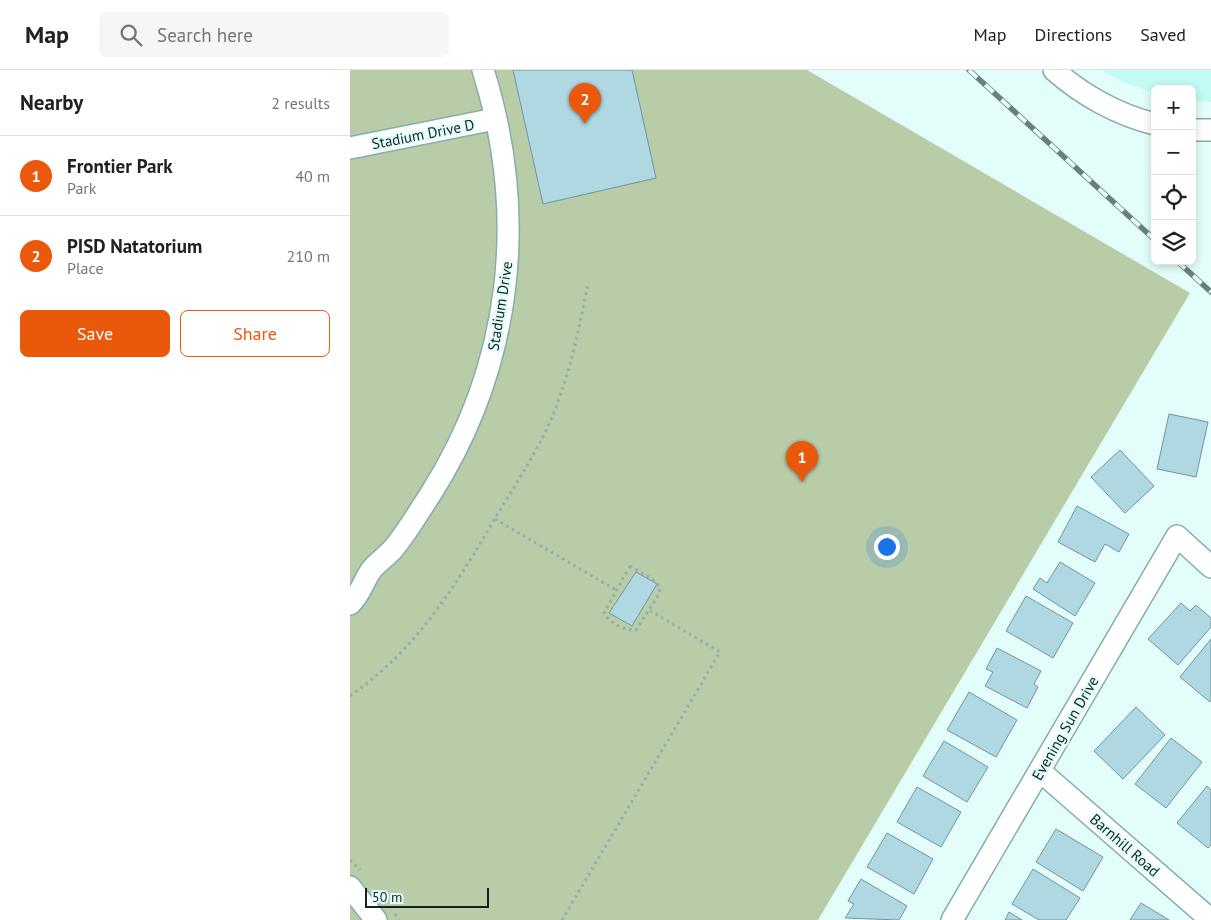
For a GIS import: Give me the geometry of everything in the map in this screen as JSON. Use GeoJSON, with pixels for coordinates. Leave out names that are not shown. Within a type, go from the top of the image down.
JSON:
{"type":"FeatureCollection","features":[{"type":"Feature","properties":{"kind":"street","name":"Stadium Drive"},"geometry":{"type":"LineString","coordinates":[[350,604],[358,597],[371,570],[394,548],[438,482],[465,430],[489,369],[499,332],[509,242],[504,166],[483,70]]}},
{"type":"Feature","properties":{"kind":"street"},"geometry":{"type":"LineString","coordinates":[[1054,70],[1085,94],[1104,105],[1151,123]]}},
{"type":"Feature","properties":{"kind":"street","name":"Stadium Drive D"},"geometry":{"type":"LineString","coordinates":[[350,148],[495,119]]}},
{"type":"Feature","properties":{"kind":"street"},"geometry":{"type":"LineString","coordinates":[[1196,130],[1211,130]]}},
{"type":"Feature","properties":{"kind":"street","name":"Evening Sun Drive"},"geometry":{"type":"LineString","coordinates":[[952,920],[1177,536],[1211,567]]}},
{"type":"Feature","properties":{"kind":"street","name":"Stadium Drive"},"geometry":{"type":"LineString","coordinates":[[350,578],[371,570]]}},
{"type":"Feature","properties":{"kind":"street","name":"Barnhill Road"},"geometry":{"type":"LineString","coordinates":[[1040,771],[1211,920]]}},
{"type":"Feature","properties":{"kind":"street"},"geometry":{"type":"LineString","coordinates":[[350,887],[376,920]]}},
{"type":"Feature","properties":{"kind":"path"},"geometry":{"type":"LineString","coordinates":[[350,696],[402,651],[450,594],[528,466],[558,402],[576,343],[588,284]]}},
{"type":"Feature","properties":{"kind":"path"},"geometry":{"type":"LineString","coordinates":[[495,519],[616,590]]}},
{"type":"Feature","properties":{"kind":"path"},"geometry":{"type":"LineString","coordinates":[[630,566],[656,582],[660,588],[659,594],[636,630],[626,630],[606,617],[604,610],[616,590],[630,566]]}},
{"type":"Feature","properties":{"kind":"path"},"geometry":{"type":"LineString","coordinates":[[562,920],[720,652],[649,610]]}},
{"type":"Feature","properties":{"kind":"shaded area"},"geometry":{"type":"Polygon","coordinates":[[[1101,70],[1211,70],[1211,102],[1196,101],[1196,85],[1151,85],[1151,92],[1121,81],[1101,70]]]}},
{"type":"Feature","properties":{"kind":"green space"},"geometry":{"type":"Polygon","coordinates":[[[350,70],[807,70],[1190,293],[818,920],[350,920],[350,70]]]}},
{"type":"Feature","properties":{"kind":"building"},"geometry":{"type":"Polygon","coordinates":[[[513,70],[632,70],[656,178],[543,204],[513,70]]]}},
{"type":"Feature","properties":{"kind":"building"},"geometry":{"type":"Polygon","coordinates":[[[1169,414],[1208,422],[1196,477],[1157,469],[1169,414]]]}},
{"type":"Feature","properties":{"kind":"building"},"geometry":{"type":"Polygon","coordinates":[[[1120,450],[1154,486],[1125,513],[1091,477],[1120,450]]]}},
{"type":"Feature","properties":{"kind":"building"},"geometry":{"type":"Polygon","coordinates":[[[1077,506],[1129,534],[1119,552],[1105,544],[1095,562],[1058,542],[1077,506]]]}},
{"type":"Feature","properties":{"kind":"building"},"geometry":{"type":"Polygon","coordinates":[[[1060,562],[1095,583],[1075,616],[1033,589],[1040,578],[1047,583],[1060,562]]]}},
{"type":"Feature","properties":{"kind":"building"},"geometry":{"type":"Polygon","coordinates":[[[636,572],[657,584],[632,626],[609,613],[636,572]]]}},
{"type":"Feature","properties":{"kind":"building"},"geometry":{"type":"Polygon","coordinates":[[[1026,596],[1073,623],[1053,658],[1006,631],[1026,596]]]}},
{"type":"Feature","properties":{"kind":"building"},"geometry":{"type":"Polygon","coordinates":[[[1181,603],[1190,611],[1196,605],[1211,618],[1211,627],[1178,665],[1148,639],[1181,603]]]}},
{"type":"Feature","properties":{"kind":"building"},"geometry":{"type":"Polygon","coordinates":[[[1211,639],[1211,700],[1210,702],[1180,677],[1211,639]]]}},
{"type":"Feature","properties":{"kind":"building"},"geometry":{"type":"Polygon","coordinates":[[[997,648],[1041,671],[1034,684],[1038,687],[1027,708],[985,686],[993,672],[986,669],[997,648]]]}},
{"type":"Feature","properties":{"kind":"building"},"geometry":{"type":"Polygon","coordinates":[[[969,692],[1017,720],[996,757],[947,730],[969,692]]]}},
{"type":"Feature","properties":{"kind":"building"},"geometry":{"type":"Polygon","coordinates":[[[1136,707],[1165,735],[1123,779],[1094,751],[1136,707]]]}},
{"type":"Feature","properties":{"kind":"building"},"geometry":{"type":"Polygon","coordinates":[[[1171,738],[1202,762],[1166,808],[1135,784],[1171,738]]]}},
{"type":"Feature","properties":{"kind":"building"},"geometry":{"type":"Polygon","coordinates":[[[944,741],[988,767],[967,802],[923,776],[944,741]]]}},
{"type":"Feature","properties":{"kind":"building"},"geometry":{"type":"Polygon","coordinates":[[[1207,786],[1211,790],[1211,845],[1208,848],[1177,823],[1207,786]]]}},
{"type":"Feature","properties":{"kind":"building"},"geometry":{"type":"Polygon","coordinates":[[[917,787],[961,812],[941,847],[897,822],[917,787]]]}},
{"type":"Feature","properties":{"kind":"building"},"geometry":{"type":"Polygon","coordinates":[[[1056,829],[1103,857],[1083,891],[1036,862],[1056,829]]]}},
{"type":"Feature","properties":{"kind":"building"},"geometry":{"type":"Polygon","coordinates":[[[887,833],[933,859],[914,894],[867,867],[887,833]]]}},
{"type":"Feature","properties":{"kind":"building"},"geometry":{"type":"Polygon","coordinates":[[[1033,869],[1080,898],[1066,920],[1039,920],[1012,904],[1033,869]]]}},
{"type":"Feature","properties":{"kind":"building"},"geometry":{"type":"Polygon","coordinates":[[[861,879],[907,906],[899,920],[845,918],[854,904],[848,901],[861,879]]]}},
{"type":"Feature","properties":{"kind":"building"},"geometry":{"type":"Polygon","coordinates":[[[1141,903],[1169,920],[1130,920],[1141,903]]]}},
{"type":"Feature","properties":{"kind":"building"},"geometry":{"type":"Polygon","coordinates":[[[1009,912],[1022,920],[1005,920],[1009,912]]]}},
{"type":"Feature","properties":{"kind":"railway"},"geometry":{"type":"LineString","coordinates":[[969,70],[1151,236]]}},
{"type":"Feature","properties":{"kind":"railway"},"geometry":{"type":"LineString","coordinates":[[1181,265],[1211,292]]}},
{"type":"Feature","properties":{"kind":"place","name":"PISD Natatorium"},"geometry":{"type":"Point","coordinates":[585,124]}},
{"type":"Feature","properties":{"kind":"place","name":"Frontier Park"},"geometry":{"type":"Point","coordinates":[802,482]}}]}
